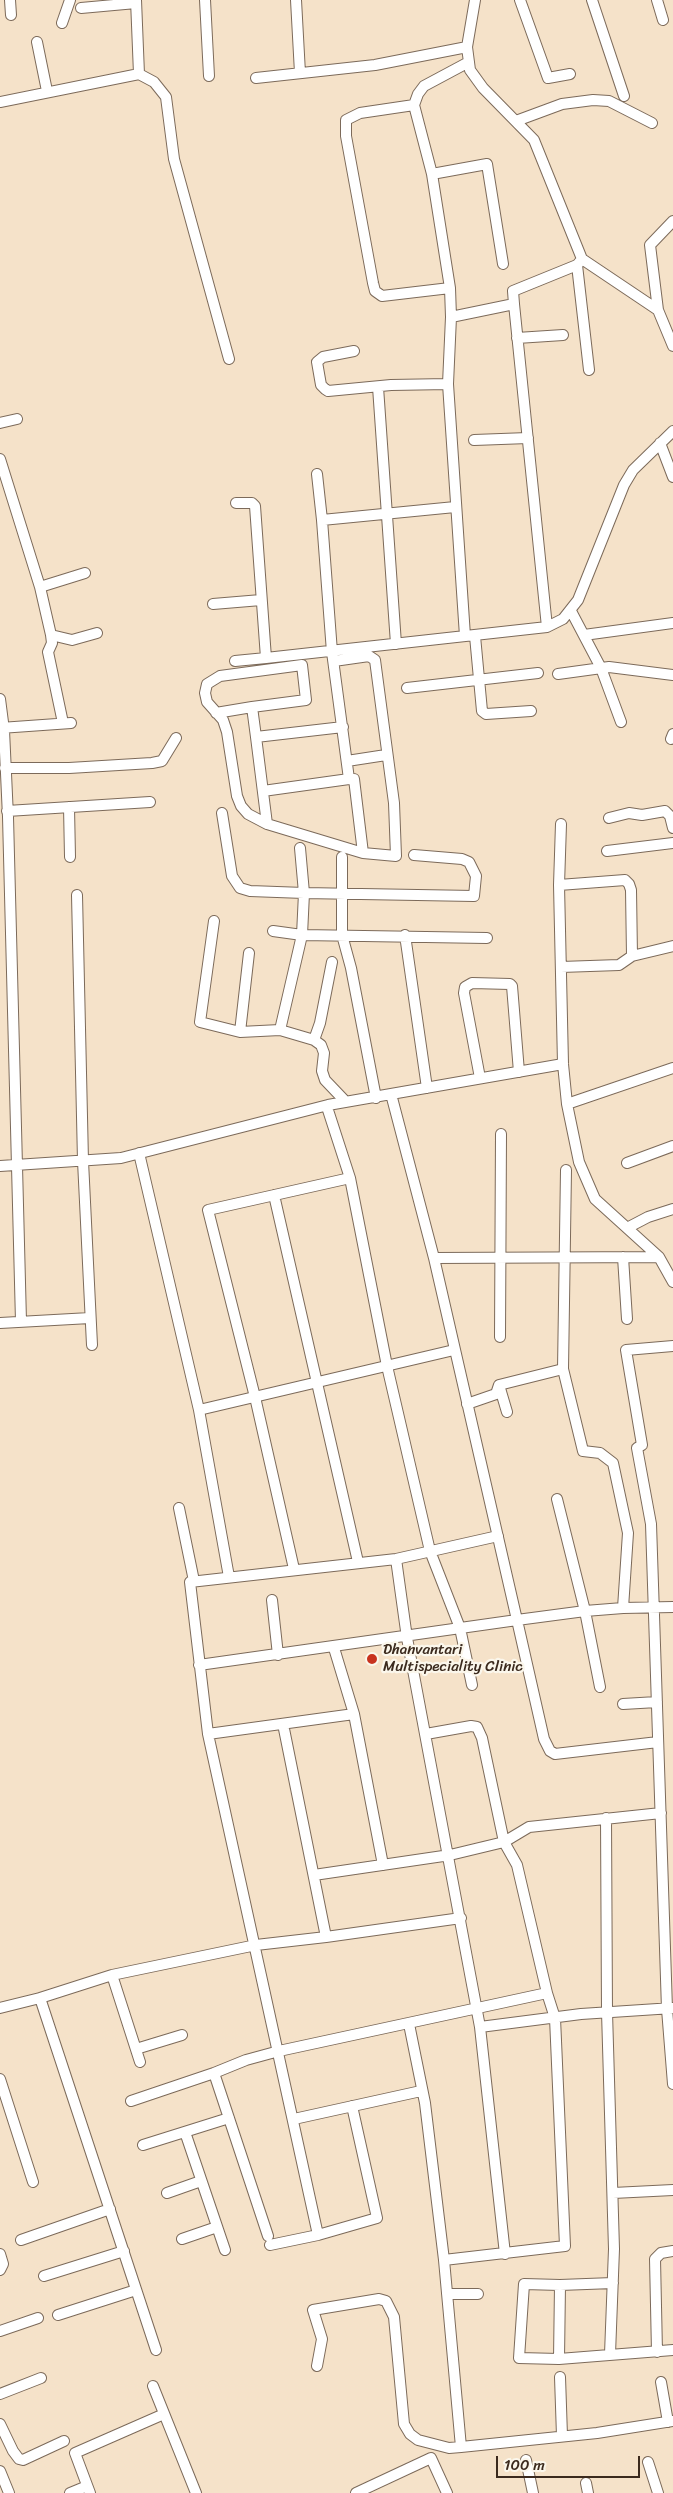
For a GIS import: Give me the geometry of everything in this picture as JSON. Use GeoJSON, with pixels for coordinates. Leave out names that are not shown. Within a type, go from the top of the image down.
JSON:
{"type":"FeatureCollection","features":[{"type":"Feature","properties":{"kind":"street"},"geometry":{"type":"LineString","coordinates":[[10,0],[11,15]]}},
{"type":"Feature","properties":{"kind":"street"},"geometry":{"type":"LineString","coordinates":[[62,23],[70,0]]}},
{"type":"Feature","properties":{"kind":"street"},"geometry":{"type":"LineString","coordinates":[[205,0],[209,76]]}},
{"type":"Feature","properties":{"kind":"street"},"geometry":{"type":"LineString","coordinates":[[296,0],[300,73]]}},
{"type":"Feature","properties":{"kind":"street"},"geometry":{"type":"LineString","coordinates":[[475,0],[467,47],[467,63],[483,88],[534,140],[580,262],[589,370]]}},
{"type":"Feature","properties":{"kind":"street"},"geometry":{"type":"LineString","coordinates":[[520,0],[548,78],[570,74]]}},
{"type":"Feature","properties":{"kind":"street"},"geometry":{"type":"LineString","coordinates":[[592,0],[624,96]]}},
{"type":"Feature","properties":{"kind":"street"},"geometry":{"type":"LineString","coordinates":[[656,0],[663,20]]}},
{"type":"Feature","properties":{"kind":"street"},"geometry":{"type":"LineString","coordinates":[[81,8],[136,1],[139,74]]}},
{"type":"Feature","properties":{"kind":"street"},"geometry":{"type":"LineString","coordinates":[[37,42],[47,91]]}},
{"type":"Feature","properties":{"kind":"street"},"geometry":{"type":"LineString","coordinates":[[256,78],[375,65],[467,47]]}},
{"type":"Feature","properties":{"kind":"street"},"geometry":{"type":"LineString","coordinates":[[467,63],[424,86],[418,94],[414,105],[432,174],[450,288],[452,317],[448,384],[455,507],[470,636],[479,679],[482,711],[486,714],[531,711]]}},
{"type":"Feature","properties":{"kind":"street"},"geometry":{"type":"LineString","coordinates":[[0,102],[47,91],[139,74],[154,82],[166,97],[174,159],[229,359]]}},
{"type":"Feature","properties":{"kind":"street"},"geometry":{"type":"LineString","coordinates":[[516,121],[562,104],[601,100],[609,101],[625,108],[652,123]]}},
{"type":"Feature","properties":{"kind":"street"},"geometry":{"type":"LineString","coordinates":[[414,105],[360,113],[350,116],[346,120],[346,136],[373,283],[375,291],[382,296],[450,288]]}},
{"type":"Feature","properties":{"kind":"street"},"geometry":{"type":"LineString","coordinates":[[432,174],[487,164],[503,264]]}},
{"type":"Feature","properties":{"kind":"street"},"geometry":{"type":"LineString","coordinates":[[673,221],[650,245],[658,310],[673,346]]}},
{"type":"Feature","properties":{"kind":"street"},"geometry":{"type":"LineString","coordinates":[[547,627],[513,291],[580,262]]}},
{"type":"Feature","properties":{"kind":"street"},"geometry":{"type":"LineString","coordinates":[[580,262],[658,310]]}},
{"type":"Feature","properties":{"kind":"street"},"geometry":{"type":"LineString","coordinates":[[452,317],[514,304]]}},
{"type":"Feature","properties":{"kind":"street"},"geometry":{"type":"LineString","coordinates":[[518,338],[563,336]]}},
{"type":"Feature","properties":{"kind":"street"},"geometry":{"type":"LineString","coordinates":[[354,352],[323,357],[317,362],[321,384],[328,391],[378,386],[448,384]]}},
{"type":"Feature","properties":{"kind":"street"},"geometry":{"type":"LineString","coordinates":[[378,386],[385,514],[396,644]]}},
{"type":"Feature","properties":{"kind":"street"},"geometry":{"type":"LineString","coordinates":[[0,423],[17,419]]}},
{"type":"Feature","properties":{"kind":"street"},"geometry":{"type":"LineString","coordinates":[[333,656],[396,644],[547,627],[563,619],[578,600],[624,485],[633,470],[673,431]]}},
{"type":"Feature","properties":{"kind":"street"},"geometry":{"type":"LineString","coordinates":[[474,440],[528,438]]}},
{"type":"Feature","properties":{"kind":"street"},"geometry":{"type":"LineString","coordinates":[[660,443],[673,477]]}},
{"type":"Feature","properties":{"kind":"street"},"geometry":{"type":"LineString","coordinates":[[0,459],[40,587],[52,643],[48,652],[67,723],[2,728]]}},
{"type":"Feature","properties":{"kind":"street"},"geometry":{"type":"LineString","coordinates":[[317,474],[333,656],[349,779]]}},
{"type":"Feature","properties":{"kind":"street"},"geometry":{"type":"LineString","coordinates":[[236,503],[252,503],[255,506],[260,600],[266,658]]}},
{"type":"Feature","properties":{"kind":"street"},"geometry":{"type":"LineString","coordinates":[[322,520],[455,507]]}},
{"type":"Feature","properties":{"kind":"street"},"geometry":{"type":"LineString","coordinates":[[40,587],[85,573]]}},
{"type":"Feature","properties":{"kind":"street"},"geometry":{"type":"LineString","coordinates":[[213,604],[260,600]]}},
{"type":"Feature","properties":{"kind":"street"},"geometry":{"type":"LineString","coordinates":[[571,611],[601,668],[621,722]]}},
{"type":"Feature","properties":{"kind":"street"},"geometry":{"type":"LineString","coordinates":[[584,635],[673,623]]}},
{"type":"Feature","properties":{"kind":"street"},"geometry":{"type":"LineString","coordinates":[[51,635],[72,640],[97,633]]}},
{"type":"Feature","properties":{"kind":"street"},"geometry":{"type":"LineString","coordinates":[[216,713],[306,700],[302,664],[220,676],[207,684],[205,693],[207,702],[216,713],[223,720],[227,732],[237,796],[241,806],[248,814],[267,824],[363,853],[396,856],[394,803],[386,756],[375,660],[369,656],[333,656],[235,661]]}},
{"type":"Feature","properties":{"kind":"street"},"geometry":{"type":"LineString","coordinates":[[558,674],[601,668],[631,668],[673,675]]}},
{"type":"Feature","properties":{"kind":"street"},"geometry":{"type":"LineString","coordinates":[[407,688],[538,673]]}},
{"type":"Feature","properties":{"kind":"street"},"geometry":{"type":"LineString","coordinates":[[0,699],[7,811],[21,1322]]}},
{"type":"Feature","properties":{"kind":"street"},"geometry":{"type":"LineString","coordinates":[[252,707],[267,824]]}},
{"type":"Feature","properties":{"kind":"street"},"geometry":{"type":"LineString","coordinates":[[256,737],[342,727]]}},
{"type":"Feature","properties":{"kind":"street"},"geometry":{"type":"LineString","coordinates":[[5,768],[78,768],[152,763],[162,761],[176,738]]}},
{"type":"Feature","properties":{"kind":"street"},"geometry":{"type":"LineString","coordinates":[[347,761],[386,756]]}},
{"type":"Feature","properties":{"kind":"street"},"geometry":{"type":"LineString","coordinates":[[263,791],[354,779],[363,853]]}},
{"type":"Feature","properties":{"kind":"street"},"geometry":{"type":"LineString","coordinates":[[7,811],[150,802]]}},
{"type":"Feature","properties":{"kind":"street"},"geometry":{"type":"LineString","coordinates":[[70,807],[70,857]]}},
{"type":"Feature","properties":{"kind":"street"},"geometry":{"type":"LineString","coordinates":[[609,818],[629,813],[642,815],[665,811],[670,816],[673,828]]}},
{"type":"Feature","properties":{"kind":"street"},"geometry":{"type":"LineString","coordinates":[[222,813],[234,882],[240,888],[250,891],[304,893],[474,896],[476,876],[469,862],[455,858],[414,855]]}},
{"type":"Feature","properties":{"kind":"street"},"geometry":{"type":"LineString","coordinates":[[561,824],[562,1064],[567,1104],[579,1162],[595,1199],[659,1256],[673,1282]]}},
{"type":"Feature","properties":{"kind":"street"},"geometry":{"type":"LineString","coordinates":[[607,851],[673,843]]}},
{"type":"Feature","properties":{"kind":"street"},"geometry":{"type":"LineString","coordinates":[[280,1030],[302,935],[304,893],[300,848]]}},
{"type":"Feature","properties":{"kind":"street"},"geometry":{"type":"LineString","coordinates":[[342,857],[342,935],[351,968],[376,1098]]}},
{"type":"Feature","properties":{"kind":"street"},"geometry":{"type":"LineString","coordinates":[[560,885],[625,880],[631,890],[632,956]]}},
{"type":"Feature","properties":{"kind":"street"},"geometry":{"type":"LineString","coordinates":[[77,895],[83,1161],[92,1345]]}},
{"type":"Feature","properties":{"kind":"street"},"geometry":{"type":"LineString","coordinates":[[214,922],[200,1022],[240,1032],[280,1030],[314,1040],[321,1045],[324,1053],[322,1072],[325,1080],[346,1102]]}},
{"type":"Feature","properties":{"kind":"street"},"geometry":{"type":"LineString","coordinates":[[273,931],[302,935],[405,935],[487,938]]}},
{"type":"Feature","properties":{"kind":"street"},"geometry":{"type":"LineString","coordinates":[[405,935],[427,1088]]}},
{"type":"Feature","properties":{"kind":"street"},"geometry":{"type":"LineString","coordinates":[[561,967],[619,966],[632,956],[673,946]]}},
{"type":"Feature","properties":{"kind":"street"},"geometry":{"type":"LineString","coordinates":[[240,1032],[248,954]]}},
{"type":"Feature","properties":{"kind":"street"},"geometry":{"type":"LineString","coordinates":[[314,1040],[320,1023],[332,962]]}},
{"type":"Feature","properties":{"kind":"street"},"geometry":{"type":"LineString","coordinates":[[480,1078],[464,993],[466,987],[472,983],[510,984],[512,986],[519,1072]]}},
{"type":"Feature","properties":{"kind":"street"},"geometry":{"type":"LineString","coordinates":[[0,1166],[122,1158],[346,1102],[562,1064]]}},
{"type":"Feature","properties":{"kind":"street"},"geometry":{"type":"LineString","coordinates":[[567,1104],[673,1068]]}},
{"type":"Feature","properties":{"kind":"street"},"geometry":{"type":"LineString","coordinates":[[391,1094],[434,1258],[544,1739],[550,1751],[555,1754],[658,1742]]}},
{"type":"Feature","properties":{"kind":"street"},"geometry":{"type":"LineString","coordinates":[[326,1107],[350,1178],[387,1366],[430,1550],[460,1628],[472,1685]]}},
{"type":"Feature","properties":{"kind":"street"},"geometry":{"type":"LineString","coordinates":[[500,1337],[501,1134]]}},
{"type":"Feature","properties":{"kind":"street"},"geometry":{"type":"LineString","coordinates":[[627,1163],[673,1146]]}},
{"type":"Feature","properties":{"kind":"street"},"geometry":{"type":"LineString","coordinates":[[139,1153],[199,1410],[229,1577]]}},
{"type":"Feature","properties":{"kind":"street"},"geometry":{"type":"LineString","coordinates":[[566,1170],[563,1369],[583,1451],[600,1453],[613,1463],[628,1533],[623,1608]]}},
{"type":"Feature","properties":{"kind":"street"},"geometry":{"type":"LineString","coordinates":[[294,1569],[255,1397],[208,1210],[350,1178]]}},
{"type":"Feature","properties":{"kind":"street"},"geometry":{"type":"LineString","coordinates":[[274,1195],[358,1562]]}},
{"type":"Feature","properties":{"kind":"street"},"geometry":{"type":"LineString","coordinates":[[627,1228],[648,1217],[673,1209]]}},
{"type":"Feature","properties":{"kind":"street"},"geometry":{"type":"LineString","coordinates":[[434,1258],[500,1257],[565,1259],[659,1256]]}},
{"type":"Feature","properties":{"kind":"street"},"geometry":{"type":"LineString","coordinates":[[623,1257],[627,1320]]}},
{"type":"Feature","properties":{"kind":"street"},"geometry":{"type":"LineString","coordinates":[[0,1323],[90,1318]]}},
{"type":"Feature","properties":{"kind":"street"},"geometry":{"type":"LineString","coordinates":[[673,1346],[626,1350],[642,1445],[637,1448],[651,1524],[658,1742],[673,2084]]}},
{"type":"Feature","properties":{"kind":"street"},"geometry":{"type":"LineString","coordinates":[[199,1410],[454,1350]]}},
{"type":"Feature","properties":{"kind":"street"},"geometry":{"type":"LineString","coordinates":[[499,1385],[563,1369]]}},
{"type":"Feature","properties":{"kind":"street"},"geometry":{"type":"LineString","coordinates":[[467,1404],[496,1394],[499,1385]]}},
{"type":"Feature","properties":{"kind":"street"},"geometry":{"type":"LineString","coordinates":[[499,1385],[507,1412]]}},
{"type":"Feature","properties":{"kind":"street"},"geometry":{"type":"LineString","coordinates":[[557,1498],[585,1611],[600,1687]]}},
{"type":"Feature","properties":{"kind":"street"},"geometry":{"type":"LineString","coordinates":[[179,1508],[194,1581]]}},
{"type":"Feature","properties":{"kind":"street"},"geometry":{"type":"LineString","coordinates":[[318,2235],[256,1945],[208,1734],[190,1582],[396,1559],[498,1536]]}},
{"type":"Feature","properties":{"kind":"street"},"geometry":{"type":"LineString","coordinates":[[396,1559],[407,1638],[450,1855],[480,2027],[505,2254]]}},
{"type":"Feature","properties":{"kind":"street"},"geometry":{"type":"LineString","coordinates":[[272,1600],[278,1655]]}},
{"type":"Feature","properties":{"kind":"street"},"geometry":{"type":"LineString","coordinates":[[199,1665],[407,1638],[460,1628],[585,1611],[673,1607]]}},
{"type":"Feature","properties":{"kind":"street"},"geometry":{"type":"LineString","coordinates":[[334,1648],[354,1714],[383,1865]]}},
{"type":"Feature","properties":{"kind":"street"},"geometry":{"type":"LineString","coordinates":[[623,1704],[657,1702]]}},
{"type":"Feature","properties":{"kind":"street"},"geometry":{"type":"LineString","coordinates":[[208,1734],[354,1714]]}},
{"type":"Feature","properties":{"kind":"street"},"geometry":{"type":"LineString","coordinates":[[283,1724],[326,1937]]}},
{"type":"Feature","properties":{"kind":"street"},"geometry":{"type":"LineString","coordinates":[[426,1734],[471,1726],[477,1727],[482,1738],[504,1842],[511,1852],[516,1865],[547,1993],[555,2018],[565,2246],[444,2260]]}},
{"type":"Feature","properties":{"kind":"street"},"geometry":{"type":"LineString","coordinates":[[314,1875],[450,1855],[504,1842],[529,1827],[661,1812]]}},
{"type":"Feature","properties":{"kind":"street"},"geometry":{"type":"LineString","coordinates":[[606,1818],[607,2012],[613,2193],[613,2283],[610,2354]]}},
{"type":"Feature","properties":{"kind":"street"},"geometry":{"type":"LineString","coordinates":[[0,2008],[40,1998],[112,1975],[256,1945],[461,1918]]}},
{"type":"Feature","properties":{"kind":"street"},"geometry":{"type":"LineString","coordinates":[[112,1975],[140,2062]]}},
{"type":"Feature","properties":{"kind":"street"},"geometry":{"type":"LineString","coordinates":[[131,2101],[246,2060],[547,1993]]}},
{"type":"Feature","properties":{"kind":"street"},"geometry":{"type":"LineString","coordinates":[[40,1998],[156,2350]]}},
{"type":"Feature","properties":{"kind":"street"},"geometry":{"type":"LineString","coordinates":[[480,2027],[607,2012],[670,2009]]}},
{"type":"Feature","properties":{"kind":"street"},"geometry":{"type":"LineString","coordinates":[[409,2024],[421,2091],[426,2103],[444,2260],[461,2447]]}},
{"type":"Feature","properties":{"kind":"street"},"geometry":{"type":"LineString","coordinates":[[136,2049],[182,2035]]}},
{"type":"Feature","properties":{"kind":"street"},"geometry":{"type":"LineString","coordinates":[[214,2073],[269,2241],[318,2235],[377,2218],[352,2106]]}},
{"type":"Feature","properties":{"kind":"street"},"geometry":{"type":"LineString","coordinates":[[0,2079],[32,2182]]}},
{"type":"Feature","properties":{"kind":"street"},"geometry":{"type":"LineString","coordinates":[[294,2119],[421,2091]]}},
{"type":"Feature","properties":{"kind":"street"},"geometry":{"type":"LineString","coordinates":[[144,2145],[229,2118]]}},
{"type":"Feature","properties":{"kind":"street"},"geometry":{"type":"LineString","coordinates":[[185,2132],[225,2250]]}},
{"type":"Feature","properties":{"kind":"street"},"geometry":{"type":"LineString","coordinates":[[167,2193],[201,2181]]}},
{"type":"Feature","properties":{"kind":"street"},"geometry":{"type":"LineString","coordinates":[[613,2193],[673,2190]]}},
{"type":"Feature","properties":{"kind":"street"},"geometry":{"type":"LineString","coordinates":[[21,2240],[110,2209]]}},
{"type":"Feature","properties":{"kind":"street"},"geometry":{"type":"LineString","coordinates":[[182,2239],[217,2227]]}},
{"type":"Feature","properties":{"kind":"street"},"geometry":{"type":"LineString","coordinates":[[44,2276],[124,2251]]}},
{"type":"Feature","properties":{"kind":"street"},"geometry":{"type":"LineString","coordinates":[[657,2352],[655,2259],[661,2253],[673,2251]]}},
{"type":"Feature","properties":{"kind":"street"},"geometry":{"type":"LineString","coordinates":[[0,2254],[3,2264],[0,2270]]}},
{"type":"Feature","properties":{"kind":"street"},"geometry":{"type":"LineString","coordinates":[[613,2283],[524,2284],[518,2358],[559,2359],[673,2350]]}},
{"type":"Feature","properties":{"kind":"street"},"geometry":{"type":"LineString","coordinates":[[559,2359],[560,2285]]}},
{"type":"Feature","properties":{"kind":"street"},"geometry":{"type":"LineString","coordinates":[[58,2315],[136,2290]]}},
{"type":"Feature","properties":{"kind":"street"},"geometry":{"type":"LineString","coordinates":[[447,2294],[478,2294]]}},
{"type":"Feature","properties":{"kind":"street"},"geometry":{"type":"LineString","coordinates":[[317,2366],[322,2339],[314,2310],[379,2299],[386,2301],[394,2317],[404,2424],[410,2434],[418,2440],[450,2448],[562,2436],[670,2421],[661,2382]]}},
{"type":"Feature","properties":{"kind":"street"},"geometry":{"type":"LineString","coordinates":[[0,2331],[38,2318]]}},
{"type":"Feature","properties":{"kind":"street"},"geometry":{"type":"LineString","coordinates":[[560,2377],[562,2436]]}},
{"type":"Feature","properties":{"kind":"street"},"geometry":{"type":"LineString","coordinates":[[0,2394],[41,2378]]}},
{"type":"Feature","properties":{"kind":"street"},"geometry":{"type":"LineString","coordinates":[[153,2386],[196,2493]]}},
{"type":"Feature","properties":{"kind":"street"},"geometry":{"type":"LineString","coordinates":[[70,2493],[88,2489],[75,2454],[164,2414]]}},
{"type":"Feature","properties":{"kind":"street"},"geometry":{"type":"LineString","coordinates":[[0,2424],[19,2459],[23,2460],[64,2441]]}},
{"type":"Feature","properties":{"kind":"street"},"geometry":{"type":"LineString","coordinates":[[356,2493],[373,2490],[431,2458],[448,2493]]}},
{"type":"Feature","properties":{"kind":"street"},"geometry":{"type":"LineString","coordinates":[[526,2460],[533,2493]]}},
{"type":"Feature","properties":{"kind":"street"},"geometry":{"type":"LineString","coordinates":[[648,2462],[658,2493]]}},
{"type":"Feature","properties":{"kind":"street"},"geometry":{"type":"LineString","coordinates":[[0,2471],[9,2493]]}},
{"type":"Feature","properties":{"kind":"place","name":"Dhanvantari Multispeciality Clinic"},"geometry":{"type":"Point","coordinates":[372,1659]}}]}
